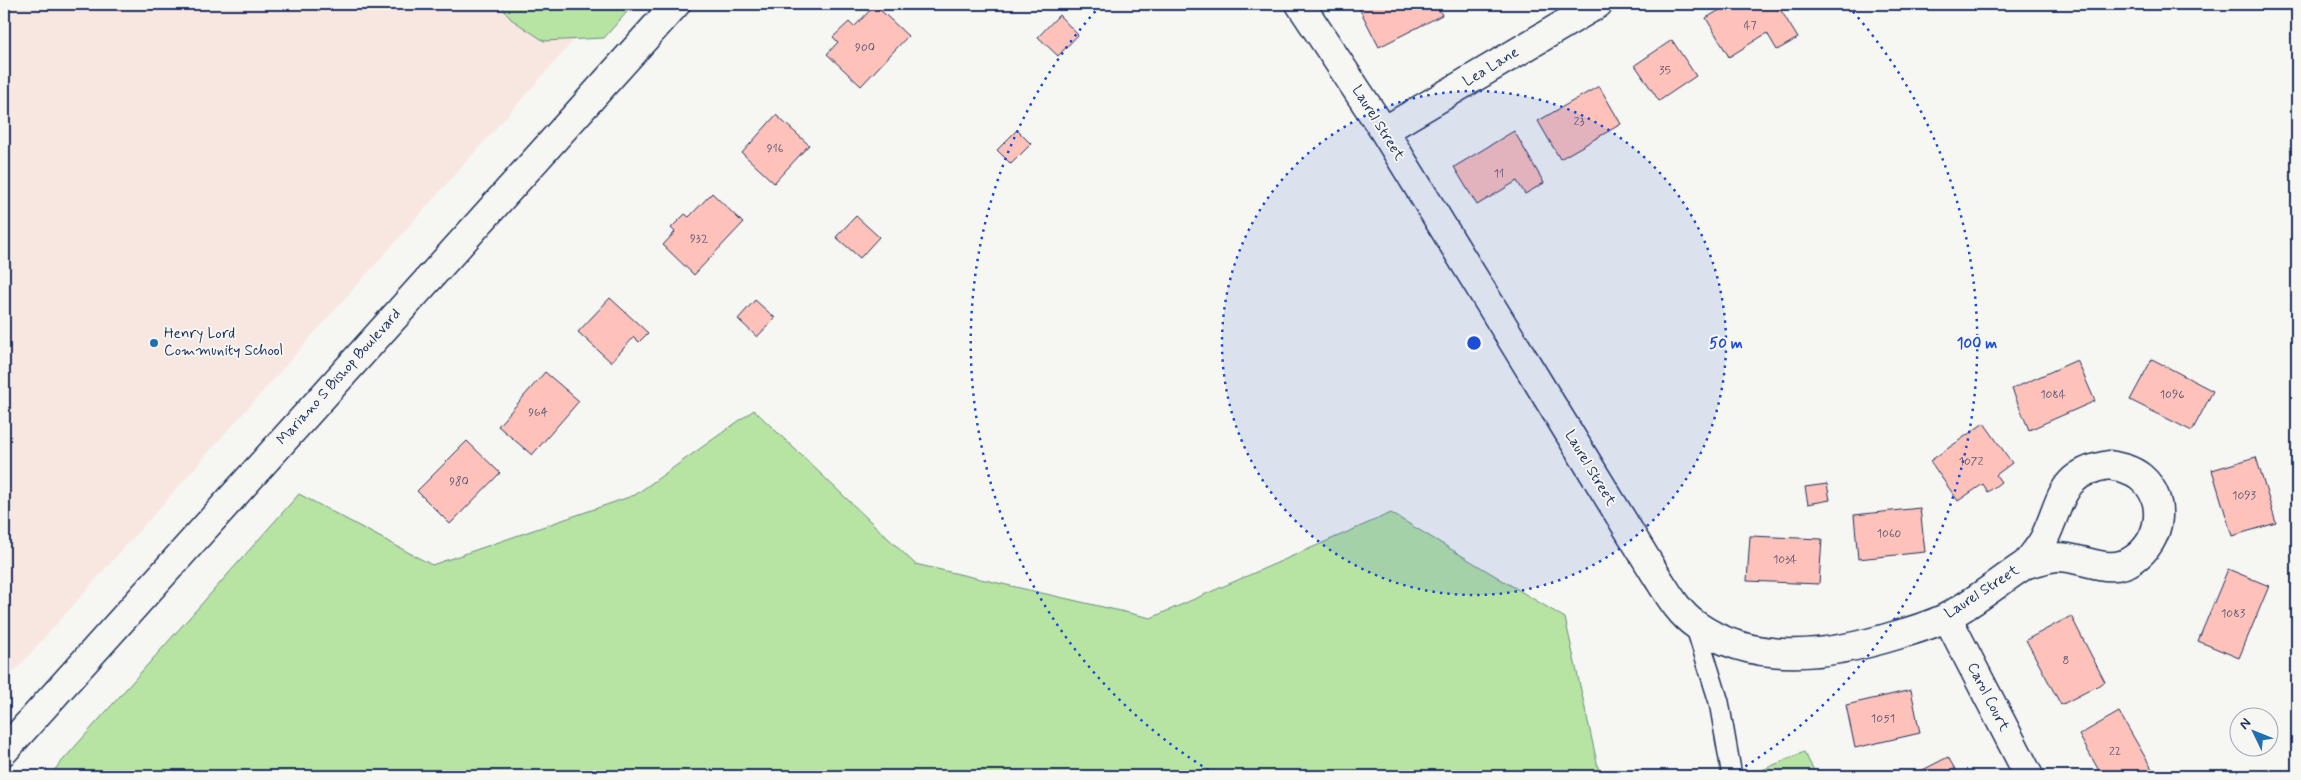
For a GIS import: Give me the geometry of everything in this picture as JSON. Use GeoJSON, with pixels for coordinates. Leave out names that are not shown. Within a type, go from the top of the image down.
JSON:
{"type":"FeatureCollection","features":[{"type":"Feature","properties":{"kind":"street","name":"Mariano S Bishop Boulevard"},"geometry":{"type":"LineString","coordinates":[[4,751],[676,4]]}},
{"type":"Feature","properties":{"kind":"street","name":"Laurel Street"},"geometry":{"type":"LineString","coordinates":[[1300,4],[1384,131],[1656,575],[1674,602],[1695,625],[1728,642],[1765,651],[1794,654],[1822,653],[1870,644],[1947,617],[2026,564],[2044,540],[2064,490],[2076,476],[2091,468],[2109,465],[2126,468],[2141,477],[2152,490],[2158,506],[2159,522],[2154,537],[2145,551],[2132,561],[2117,566],[2101,567],[2057,557],[2026,564]]}},
{"type":"Feature","properties":{"kind":"street","name":"Lea Lane"},"geometry":{"type":"LineString","coordinates":[[1384,131],[1598,4]]}},
{"type":"Feature","properties":{"kind":"street","name":"Carol Court"},"geometry":{"type":"LineString","coordinates":[[1947,617],[2029,776]]}},
{"type":"Feature","properties":{"kind":"lane"},"geometry":{"type":"LineString","coordinates":[[1695,625],[1719,702],[1732,776]]}},
{"type":"Feature","properties":{"kind":"shaded area","name":"Henry Lord Community School"},"geometry":{"type":"Polygon","coordinates":[[[4,4],[606,4],[4,683],[4,4]]]}},
{"type":"Feature","properties":{"kind":"green space"},"geometry":{"type":"Polygon","coordinates":[[[499,4],[634,4],[604,38],[544,41],[511,19],[499,4]]]}},
{"type":"Feature","properties":{"kind":"green space"},"geometry":{"type":"Polygon","coordinates":[[[754,410],[915,564],[1151,618],[1391,513],[1565,618],[1600,776],[49,776],[299,494],[432,565],[635,495],[754,410]]]}},
{"type":"Feature","properties":{"kind":"green space"},"geometry":{"type":"Polygon","coordinates":[[[1804,752],[1817,776],[1748,776],[1804,752]]]}},
{"type":"Feature","properties":{"kind":"building"},"geometry":{"type":"Polygon","coordinates":[[[1357,4],[1436,4],[1442,15],[1379,47],[1357,4]]]}},
{"type":"Feature","properties":{"kind":"building"},"geometry":{"type":"Polygon","coordinates":[[[1730,4],[1777,4],[1798,38],[1777,50],[1767,33],[1729,57],[1706,18],[1730,4]]]}},
{"type":"Feature","properties":{"kind":"building"},"geometry":{"type":"Polygon","coordinates":[[[875,5],[908,36],[861,86],[827,54],[838,42],[833,37],[849,22],[854,27],[875,5]]]}},
{"type":"Feature","properties":{"kind":"building"},"geometry":{"type":"Polygon","coordinates":[[[1059,15],[1078,35],[1058,56],[1038,37],[1059,15]]]}},
{"type":"Feature","properties":{"kind":"building"},"geometry":{"type":"Polygon","coordinates":[[[1672,40],[1696,76],[1659,101],[1635,65],[1672,40]]]}},
{"type":"Feature","properties":{"kind":"building"},"geometry":{"type":"Polygon","coordinates":[[[1599,86],[1621,124],[1560,159],[1538,121],[1599,86]]]}},
{"type":"Feature","properties":{"kind":"building"},"geometry":{"type":"Polygon","coordinates":[[[776,115],[809,145],[774,183],[742,153],[776,115]]]}},
{"type":"Feature","properties":{"kind":"building"},"geometry":{"type":"Polygon","coordinates":[[[1017,130],[1031,144],[1011,164],[997,150],[1017,130]]]}},
{"type":"Feature","properties":{"kind":"building"},"geometry":{"type":"Polygon","coordinates":[[[1514,131],[1544,183],[1525,194],[1517,181],[1477,205],[1454,167],[1514,131]]]}},
{"type":"Feature","properties":{"kind":"building"},"geometry":{"type":"Polygon","coordinates":[[[712,193],[743,223],[694,275],[663,245],[675,232],[671,228],[685,214],[689,217],[712,193]]]}},
{"type":"Feature","properties":{"kind":"building"},"geometry":{"type":"Polygon","coordinates":[[[856,216],[879,237],[860,258],[836,237],[856,216]]]}},
{"type":"Feature","properties":{"kind":"building"},"geometry":{"type":"Polygon","coordinates":[[[610,298],[648,333],[639,342],[634,337],[611,362],[578,332],[610,298]]]}},
{"type":"Feature","properties":{"kind":"building"},"geometry":{"type":"Polygon","coordinates":[[[755,300],[775,318],[757,337],[738,319],[755,300]]]}},
{"type":"Feature","properties":{"kind":"building"},"geometry":{"type":"Polygon","coordinates":[[[2152,359],[2213,391],[2192,431],[2130,400],[2152,359]]]}},
{"type":"Feature","properties":{"kind":"building"},"geometry":{"type":"Polygon","coordinates":[[[2077,360],[2095,401],[2029,430],[2012,389],[2077,360]]]}},
{"type":"Feature","properties":{"kind":"building"},"geometry":{"type":"Polygon","coordinates":[[[545,372],[579,401],[532,455],[498,426],[545,372]]]}},
{"type":"Feature","properties":{"kind":"building"},"geometry":{"type":"Polygon","coordinates":[[[1984,423],[2012,463],[1996,475],[2001,482],[1988,492],[1983,484],[1958,501],[1930,461],[1984,423]]]}},
{"type":"Feature","properties":{"kind":"building"},"geometry":{"type":"Polygon","coordinates":[[[467,441],[500,473],[450,524],[417,491],[467,441]]]}},
{"type":"Feature","properties":{"kind":"building"},"geometry":{"type":"Polygon","coordinates":[[[2256,457],[2276,523],[2232,536],[2212,470],[2256,457]]]}},
{"type":"Feature","properties":{"kind":"building"},"geometry":{"type":"Polygon","coordinates":[[[1827,484],[1830,500],[1808,504],[1805,487],[1827,484]]]}},
{"type":"Feature","properties":{"kind":"building"},"geometry":{"type":"Polygon","coordinates":[[[1920,508],[1925,552],[1858,559],[1854,515],[1920,508]]]}},
{"type":"Feature","properties":{"kind":"building"},"geometry":{"type":"Polygon","coordinates":[[[1750,536],[1822,539],[1819,584],[1747,581],[1750,536]]]}},
{"type":"Feature","properties":{"kind":"building"},"geometry":{"type":"Polygon","coordinates":[[[2228,569],[2269,586],[2239,658],[2198,641],[2228,569]]]}},
{"type":"Feature","properties":{"kind":"building"},"geometry":{"type":"Polygon","coordinates":[[[2071,616],[2105,682],[2061,705],[2026,640],[2071,616]]]}},
{"type":"Feature","properties":{"kind":"building"},"geometry":{"type":"Polygon","coordinates":[[[1911,690],[1920,733],[1855,748],[1846,705],[1911,690]]]}},
{"type":"Feature","properties":{"kind":"building"},"geometry":{"type":"Polygon","coordinates":[[[2119,712],[2152,769],[2140,776],[2102,776],[2079,735],[2119,712]]]}},
{"type":"Feature","properties":{"kind":"building"},"geometry":{"type":"Polygon","coordinates":[[[1948,757],[1959,776],[1911,776],[1948,757]]]}},
{"type":"Feature","properties":{"kind":"place","name":"Henry Lord Community School"},"geometry":{"type":"Point","coordinates":[154,343]}}]}
